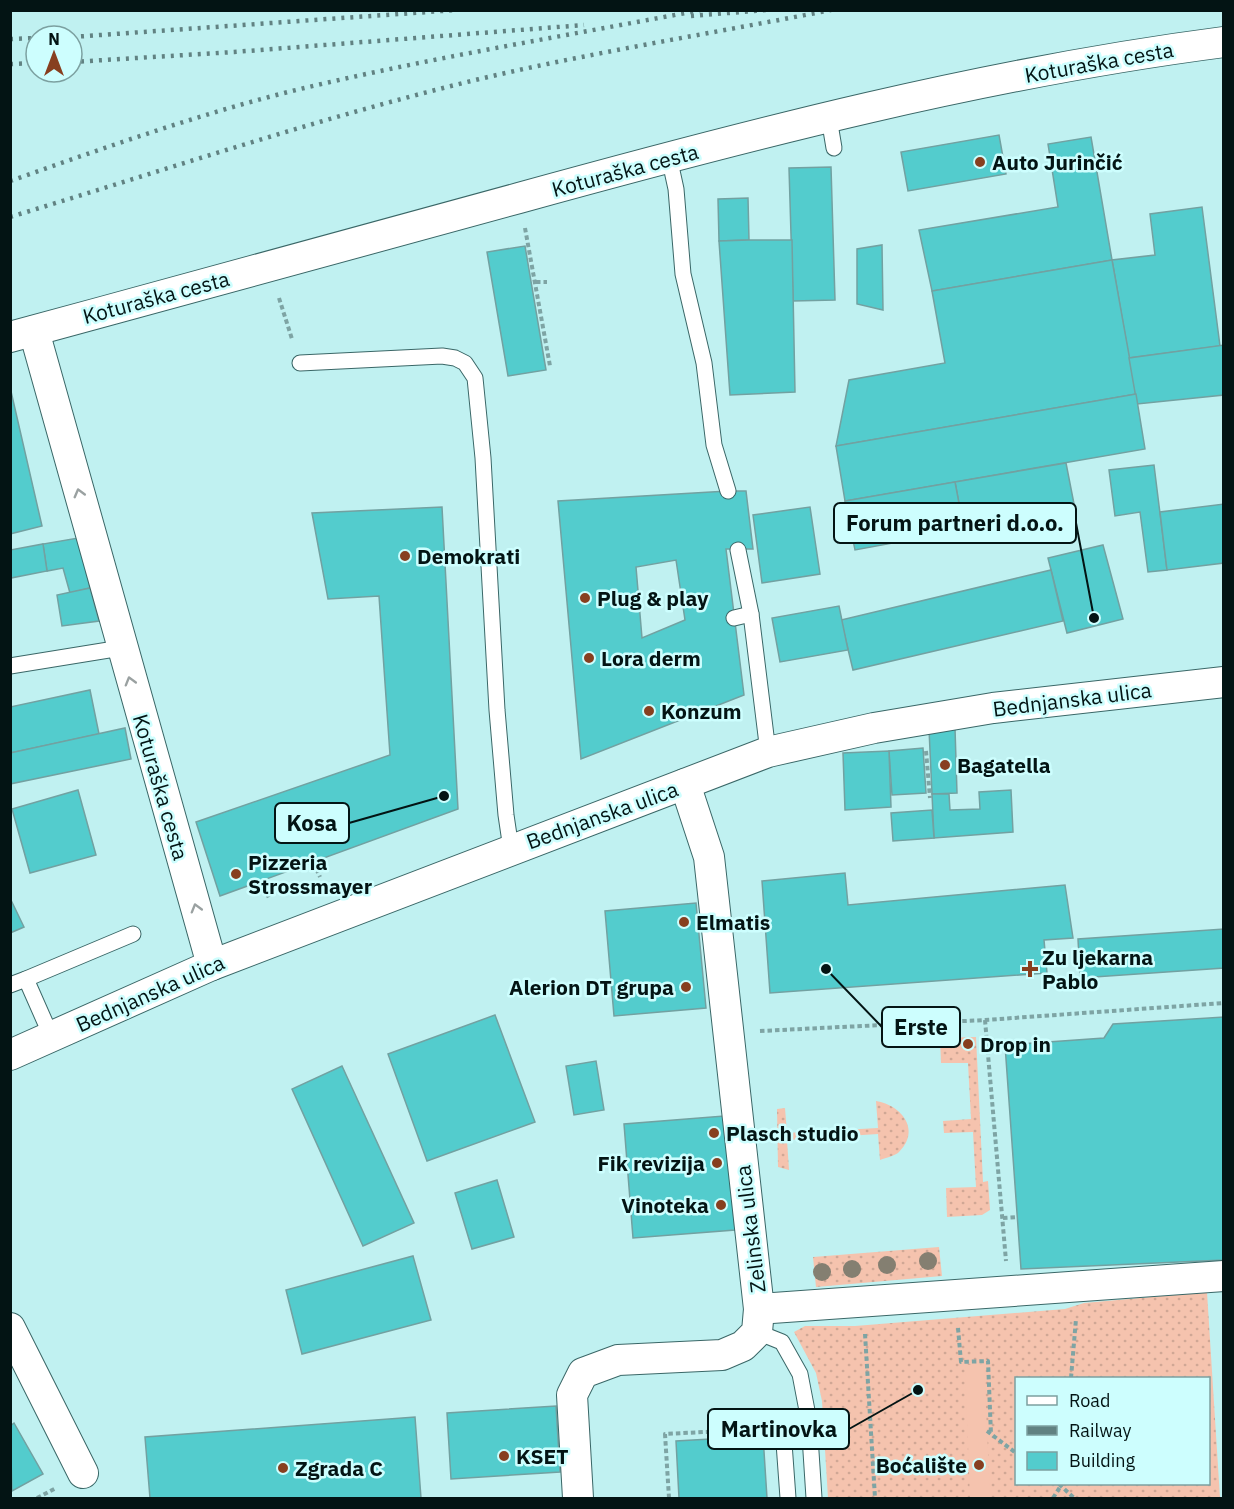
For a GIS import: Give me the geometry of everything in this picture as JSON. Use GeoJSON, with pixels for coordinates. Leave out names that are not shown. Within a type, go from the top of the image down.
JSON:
{"type":"FeatureCollection","features":[{"type":"Feature","properties":{"kind":"street","name":"Koturaška cesta"},"geometry":{"type":"LineString","coordinates":[[212,965],[121,648],[22,334],[669,157],[829,118],[1044,71],[1224,42]]}},
{"type":"Feature","properties":{"kind":"street","name":"Bednjanska ulica"},"geometry":{"type":"LineString","coordinates":[[10,1055],[212,965],[768,752],[874,729],[993,708],[1224,682]]}},
{"type":"Feature","properties":{"kind":"street","name":"Zelinska ulica"},"geometry":{"type":"LineString","coordinates":[[686,784],[709,857],[735,1032],[758,1320]]}},
{"type":"Feature","properties":{"kind":"street"},"geometry":{"type":"LineString","coordinates":[[578,1498],[572,1395],[583,1373],[618,1360],[722,1355],[743,1346],[758,1320],[863,1301],[1224,1276]]}},
{"type":"Feature","properties":{"kind":"street"},"geometry":{"type":"LineString","coordinates":[[10,1328],[72,1479]]}},
{"type":"Feature","properties":{"kind":"lane"},"geometry":{"type":"LineString","coordinates":[[829,118],[834,148]]}},
{"type":"Feature","properties":{"kind":"lane"},"geometry":{"type":"LineString","coordinates":[[669,157],[676,189],[683,274],[705,363],[714,445],[728,491]]}},
{"type":"Feature","properties":{"kind":"lane"},"geometry":{"type":"LineString","coordinates":[[300,363],[442,356],[455,358],[465,363],[475,378],[483,458],[497,710],[511,849]]}},
{"type":"Feature","properties":{"kind":"lane"},"geometry":{"type":"LineString","coordinates":[[738,550],[751,614],[768,752]]}},
{"type":"Feature","properties":{"kind":"lane"},"geometry":{"type":"LineString","coordinates":[[734,618],[751,614]]}},
{"type":"Feature","properties":{"kind":"lane"},"geometry":{"type":"LineString","coordinates":[[10,666],[121,648]]}},
{"type":"Feature","properties":{"kind":"lane"},"geometry":{"type":"LineString","coordinates":[[10,986],[133,934]]}},
{"type":"Feature","properties":{"kind":"lane"},"geometry":{"type":"LineString","coordinates":[[26,979],[52,1038]]}},
{"type":"Feature","properties":{"kind":"lane"},"geometry":{"type":"LineString","coordinates":[[758,1320],[782,1342],[800,1374],[808,1421],[814,1498]]}},
{"type":"Feature","properties":{"kind":"lane"},"geometry":{"type":"LineString","coordinates":[[784,1443],[788,1498]]}},
{"type":"Feature","properties":{"kind":"path"},"geometry":{"type":"LineString","coordinates":[[525,228],[550,366]]}},
{"type":"Feature","properties":{"kind":"path"},"geometry":{"type":"LineString","coordinates":[[536,282],[547,282]]}},
{"type":"Feature","properties":{"kind":"path"},"geometry":{"type":"LineString","coordinates":[[279,298],[300,363]]}},
{"type":"Feature","properties":{"kind":"path"},"geometry":{"type":"LineString","coordinates":[[926,754],[930,798]]}},
{"type":"Feature","properties":{"kind":"path"},"geometry":{"type":"LineString","coordinates":[[313,862],[320,877]]}},
{"type":"Feature","properties":{"kind":"path"},"geometry":{"type":"LineString","coordinates":[[260,880],[269,898]]}},
{"type":"Feature","properties":{"kind":"path"},"geometry":{"type":"LineString","coordinates":[[735,1032],[985,1020],[1224,1003]]}},
{"type":"Feature","properties":{"kind":"path"},"geometry":{"type":"LineString","coordinates":[[985,1020],[1009,1291]]}},
{"type":"Feature","properties":{"kind":"path"},"geometry":{"type":"LineString","coordinates":[[1003,1218],[1017,1217]]}},
{"type":"Feature","properties":{"kind":"path"},"geometry":{"type":"LineString","coordinates":[[1071,1377],[1078,1287]]}},
{"type":"Feature","properties":{"kind":"path"},"geometry":{"type":"LineString","coordinates":[[956,1294],[961,1362],[988,1361],[989,1432],[1015,1451]]}},
{"type":"Feature","properties":{"kind":"path"},"geometry":{"type":"LineString","coordinates":[[863,1301],[874,1498]]}},
{"type":"Feature","properties":{"kind":"path"},"geometry":{"type":"LineString","coordinates":[[669,1498],[665,1434],[767,1428],[808,1421]]}},
{"type":"Feature","properties":{"kind":"path"},"geometry":{"type":"LineString","coordinates":[[37,1498],[72,1479]]}},
{"type":"Feature","properties":{"kind":"path"},"geometry":{"type":"LineString","coordinates":[[1062,1485],[1074,1498]]}},
{"type":"Feature","properties":{"kind":"shaded area"},"geometry":{"type":"Polygon","coordinates":[[[976,1037],[983,1182],[988,1181],[990,1210],[982,1215],[947,1217],[946,1188],[976,1187],[973,1132],[944,1133],[943,1121],[971,1119],[968,1063],[941,1063],[940,1038],[976,1037]]]}},
{"type":"Feature","properties":{"kind":"shaded area"},"geometry":{"type":"Polygon","coordinates":[[[876,1101],[894,1108],[906,1120],[908,1136],[905,1145],[898,1153],[880,1160],[878,1134],[787,1140],[789,1170],[778,1167],[777,1109],[785,1108],[787,1133],[878,1128],[876,1101]]]}},
{"type":"Feature","properties":{"kind":"shaded area"},"geometry":{"type":"Polygon","coordinates":[[[939,1247],[942,1276],[816,1287],[813,1257],[939,1247]]]}},
{"type":"Feature","properties":{"kind":"shaded area"},"geometry":{"type":"Polygon","coordinates":[[[1207,1292],[1220,1498],[828,1498],[822,1401],[816,1373],[794,1332],[805,1326],[855,1326],[1065,1309],[1084,1303],[1207,1292]]]}},
{"type":"Feature","properties":{"kind":"shaded area","name":"Boćalište"},"geometry":{"type":"Polygon","coordinates":[[[984,1364],[990,1498],[970,1498],[965,1365],[984,1364]]]}},
{"type":"Feature","properties":{"kind":"building"},"geometry":{"type":"Polygon","coordinates":[[[999,135],[1006,174],[908,191],[901,152],[999,135]]]}},
{"type":"Feature","properties":{"kind":"building"},"geometry":{"type":"Polygon","coordinates":[[[1091,137],[1112,260],[932,291],[919,230],[1058,207],[1048,144],[1091,137]]]}},
{"type":"Feature","properties":{"kind":"building"},"geometry":{"type":"Polygon","coordinates":[[[831,167],[835,300],[793,301],[789,168],[831,167]]]}},
{"type":"Feature","properties":{"kind":"building"},"geometry":{"type":"Polygon","coordinates":[[[748,198],[749,240],[719,241],[718,199],[748,198]]]}},
{"type":"Feature","properties":{"kind":"building"},"geometry":{"type":"Polygon","coordinates":[[[1202,207],[1220,346],[1129,358],[1112,260],[1155,255],[1150,214],[1202,207]]]}},
{"type":"Feature","properties":{"kind":"building"},"geometry":{"type":"Polygon","coordinates":[[[792,240],[795,392],[730,395],[719,241],[792,240]]]}},
{"type":"Feature","properties":{"kind":"building"},"geometry":{"type":"Polygon","coordinates":[[[882,245],[883,310],[857,304],[857,249],[882,245]]]}},
{"type":"Feature","properties":{"kind":"building"},"geometry":{"type":"Polygon","coordinates":[[[525,246],[546,370],[508,376],[487,252],[525,246]]]}},
{"type":"Feature","properties":{"kind":"building"},"geometry":{"type":"Polygon","coordinates":[[[1112,260],[1136,394],[836,446],[849,380],[945,363],[932,291],[1112,260]]]}},
{"type":"Feature","properties":{"kind":"building"},"geometry":{"type":"Polygon","coordinates":[[[1224,345],[1224,395],[1137,404],[1129,358],[1224,345]]]}},
{"type":"Feature","properties":{"kind":"building"},"geometry":{"type":"Polygon","coordinates":[[[10,387],[42,526],[10,534],[10,387]]]}},
{"type":"Feature","properties":{"kind":"building"},"geometry":{"type":"Polygon","coordinates":[[[1136,394],[1145,449],[845,501],[836,446],[1136,394]]]}},
{"type":"Feature","properties":{"kind":"building"},"geometry":{"type":"Polygon","coordinates":[[[1066,463],[1075,509],[964,530],[955,482],[1066,463]]]}},
{"type":"Feature","properties":{"kind":"building"},"geometry":{"type":"Polygon","coordinates":[[[1154,465],[1167,570],[1148,572],[1140,512],[1115,516],[1109,470],[1154,465]]]}},
{"type":"Feature","properties":{"kind":"building"},"geometry":{"type":"Polygon","coordinates":[[[955,482],[964,530],[855,550],[845,501],[955,482]]]}},
{"type":"Feature","properties":{"kind":"building"},"geometry":{"type":"Polygon","coordinates":[[[746,491],[753,549],[726,549],[744,695],[581,759],[558,501],[746,491]],[[676,560],[636,567],[642,638],[685,620],[676,560]]]}},
{"type":"Feature","properties":{"kind":"building"},"geometry":{"type":"Polygon","coordinates":[[[1224,504],[1224,563],[1167,570],[1160,512],[1224,504]]]}},
{"type":"Feature","properties":{"kind":"building"},"geometry":{"type":"Polygon","coordinates":[[[442,507],[458,809],[220,896],[196,822],[390,755],[379,596],[328,599],[312,513],[442,507]]]}},
{"type":"Feature","properties":{"kind":"building"},"geometry":{"type":"Polygon","coordinates":[[[810,507],[820,574],[762,583],[753,515],[810,507]]]}},
{"type":"Feature","properties":{"kind":"building"},"geometry":{"type":"Polygon","coordinates":[[[78,538],[90,588],[70,593],[63,568],[47,571],[43,544],[78,538]]]}},
{"type":"Feature","properties":{"kind":"building"},"geometry":{"type":"Polygon","coordinates":[[[43,544],[47,571],[11,578],[10,550],[43,544]]]}},
{"type":"Feature","properties":{"kind":"building"},"geometry":{"type":"Polygon","coordinates":[[[1103,545],[1123,619],[1067,633],[1048,558],[1103,545]]]}},
{"type":"Feature","properties":{"kind":"building"},"geometry":{"type":"Polygon","coordinates":[[[1051,570],[1063,621],[853,670],[841,620],[1051,570]]]}},
{"type":"Feature","properties":{"kind":"building"},"geometry":{"type":"Polygon","coordinates":[[[90,588],[99,621],[62,626],[57,595],[90,588]]]}},
{"type":"Feature","properties":{"kind":"building"},"geometry":{"type":"Polygon","coordinates":[[[839,606],[848,650],[780,662],[772,618],[839,606]]]}},
{"type":"Feature","properties":{"kind":"building"},"geometry":{"type":"Polygon","coordinates":[[[90,690],[99,734],[10,753],[10,707],[90,690]]]}},
{"type":"Feature","properties":{"kind":"building"},"geometry":{"type":"Polygon","coordinates":[[[125,728],[131,759],[10,784],[10,753],[125,728]]]}},
{"type":"Feature","properties":{"kind":"building"},"geometry":{"type":"Polygon","coordinates":[[[955,728],[957,793],[932,794],[929,729],[955,728]]]}},
{"type":"Feature","properties":{"kind":"building"},"geometry":{"type":"Polygon","coordinates":[[[923,748],[926,793],[892,795],[889,751],[923,748]]]}},
{"type":"Feature","properties":{"kind":"building"},"geometry":{"type":"Polygon","coordinates":[[[889,751],[891,807],[845,810],[843,753],[889,751]]]}},
{"type":"Feature","properties":{"kind":"building"},"geometry":{"type":"Polygon","coordinates":[[[78,790],[96,855],[30,873],[12,809],[78,790]]]}},
{"type":"Feature","properties":{"kind":"building"},"geometry":{"type":"Polygon","coordinates":[[[1011,790],[1013,832],[934,838],[932,794],[949,794],[950,810],[980,809],[979,792],[1011,790]]]}},
{"type":"Feature","properties":{"kind":"building"},"geometry":{"type":"Polygon","coordinates":[[[932,810],[934,838],[893,841],[891,813],[932,810]]]}},
{"type":"Feature","properties":{"kind":"building"},"geometry":{"type":"Polygon","coordinates":[[[845,873],[848,905],[1065,885],[1073,938],[1044,940],[1047,973],[770,993],[762,881],[845,873]]]}},
{"type":"Feature","properties":{"kind":"building"},"geometry":{"type":"Polygon","coordinates":[[[10,898],[24,927],[10,933],[10,898]]]}},
{"type":"Feature","properties":{"kind":"building"},"geometry":{"type":"Polygon","coordinates":[[[696,903],[706,1008],[614,1016],[605,911],[696,903]]]}},
{"type":"Feature","properties":{"kind":"building"},"geometry":{"type":"Polygon","coordinates":[[[1224,929],[1224,968],[1080,978],[1078,939],[1224,929]]]}},
{"type":"Feature","properties":{"kind":"building"},"geometry":{"type":"Polygon","coordinates":[[[495,1015],[535,1122],[427,1161],[388,1054],[495,1015]]]}},
{"type":"Feature","properties":{"kind":"building"},"geometry":{"type":"Polygon","coordinates":[[[1224,1017],[1224,1260],[1021,1269],[1005,1045],[1104,1038],[1113,1024],[1224,1017]]]}},
{"type":"Feature","properties":{"kind":"building"},"geometry":{"type":"Polygon","coordinates":[[[596,1061],[604,1110],[574,1115],[566,1066],[596,1061]]]}},
{"type":"Feature","properties":{"kind":"building"},"geometry":{"type":"Polygon","coordinates":[[[342,1066],[414,1223],[363,1246],[292,1089],[342,1066]]]}},
{"type":"Feature","properties":{"kind":"building"},"geometry":{"type":"Polygon","coordinates":[[[724,1116],[735,1230],[633,1238],[624,1124],[724,1116]]]}},
{"type":"Feature","properties":{"kind":"building"},"geometry":{"type":"Polygon","coordinates":[[[497,1180],[514,1237],[472,1249],[455,1193],[497,1180]]]}},
{"type":"Feature","properties":{"kind":"building"},"geometry":{"type":"Polygon","coordinates":[[[413,1256],[431,1320],[302,1354],[286,1290],[413,1256]]]}},
{"type":"Feature","properties":{"kind":"building","name":"KSET"},"geometry":{"type":"Polygon","coordinates":[[[556,1406],[560,1472],[451,1479],[447,1413],[556,1406]]]}},
{"type":"Feature","properties":{"kind":"building","name":"Zgrada C"},"geometry":{"type":"Polygon","coordinates":[[[415,1417],[421,1498],[150,1498],[145,1437],[415,1417]]]}},
{"type":"Feature","properties":{"kind":"building"},"geometry":{"type":"Polygon","coordinates":[[[14,1423],[43,1474],[12,1491],[10,1426],[14,1423]]]}},
{"type":"Feature","properties":{"kind":"building"},"geometry":{"type":"Polygon","coordinates":[[[763,1436],[767,1498],[679,1498],[676,1441],[763,1436]]]}},
{"type":"Feature","properties":{"kind":"railway"},"geometry":{"type":"LineString","coordinates":[[84,36],[456,10]]}},
{"type":"Feature","properties":{"kind":"railway"},"geometry":{"type":"LineString","coordinates":[[10,181],[188,121],[296,90],[447,57],[701,10]]}},
{"type":"Feature","properties":{"kind":"railway"},"geometry":{"type":"LineString","coordinates":[[691,16],[766,10]]}},
{"type":"Feature","properties":{"kind":"railway"},"geometry":{"type":"LineString","coordinates":[[10,217],[295,129],[467,82],[603,53],[831,10]]}},
{"type":"Feature","properties":{"kind":"railway"},"geometry":{"type":"LineString","coordinates":[[84,61],[584,25]]}},
{"type":"Feature","properties":{"kind":"railway"},"geometry":{"type":"LineString","coordinates":[[10,39],[24,38]]}},
{"type":"Feature","properties":{"kind":"railway"},"geometry":{"type":"LineString","coordinates":[[10,64],[24,63]]}},
{"type":"Feature","properties":{"kind":"place","name":"Auto Jurinčić"},"geometry":{"type":"Point","coordinates":[980,162]}},
{"type":"Feature","properties":{"kind":"place","name":"Demokrati"},"geometry":{"type":"Point","coordinates":[405,556]}},
{"type":"Feature","properties":{"kind":"place","name":"Plug & play"},"geometry":{"type":"Point","coordinates":[585,598]}},
{"type":"Feature","properties":{"kind":"place","name":"Forum partneri d.o.o."},"geometry":{"type":"Point","coordinates":[1094,618]}},
{"type":"Feature","properties":{"kind":"place","name":"Lora derm"},"geometry":{"type":"Point","coordinates":[589,658]}},
{"type":"Feature","properties":{"kind":"place","name":"Konzum"},"geometry":{"type":"Point","coordinates":[649,711]}},
{"type":"Feature","properties":{"kind":"place","name":"Bagatella"},"geometry":{"type":"Point","coordinates":[945,765]}},
{"type":"Feature","properties":{"kind":"place","name":"Kosa"},"geometry":{"type":"Point","coordinates":[444,796]}},
{"type":"Feature","properties":{"kind":"place","name":"Pizzeria Strossmayer"},"geometry":{"type":"Point","coordinates":[236,874]}},
{"type":"Feature","properties":{"kind":"place","name":"Elmatis"},"geometry":{"type":"Point","coordinates":[684,922]}},
{"type":"Feature","properties":{"kind":"place","name":"Erste"},"geometry":{"type":"Point","coordinates":[826,969]}},
{"type":"Feature","properties":{"kind":"place","name":"Zu ljekarna Pablo"},"geometry":{"type":"Point","coordinates":[1030,969]}},
{"type":"Feature","properties":{"kind":"place","name":"Alerion DT grupa"},"geometry":{"type":"Point","coordinates":[686,987]}},
{"type":"Feature","properties":{"kind":"place","name":"Drop in"},"geometry":{"type":"Point","coordinates":[968,1044]}},
{"type":"Feature","properties":{"kind":"place","name":"Plasch studio"},"geometry":{"type":"Point","coordinates":[714,1133]}},
{"type":"Feature","properties":{"kind":"place","name":"Fik revizija"},"geometry":{"type":"Point","coordinates":[717,1163]}},
{"type":"Feature","properties":{"kind":"place","name":"Vinoteka"},"geometry":{"type":"Point","coordinates":[721,1205]}},
{"type":"Feature","properties":{"kind":"place","name":"Martinovka"},"geometry":{"type":"Point","coordinates":[918,1390]}},
{"type":"Feature","properties":{"kind":"place","name":"KSET"},"geometry":{"type":"Point","coordinates":[504,1456]}},
{"type":"Feature","properties":{"kind":"place","name":"Boćalište"},"geometry":{"type":"Point","coordinates":[979,1465]}},
{"type":"Feature","properties":{"kind":"place","name":"Zgrada C"},"geometry":{"type":"Point","coordinates":[283,1468]}}]}
